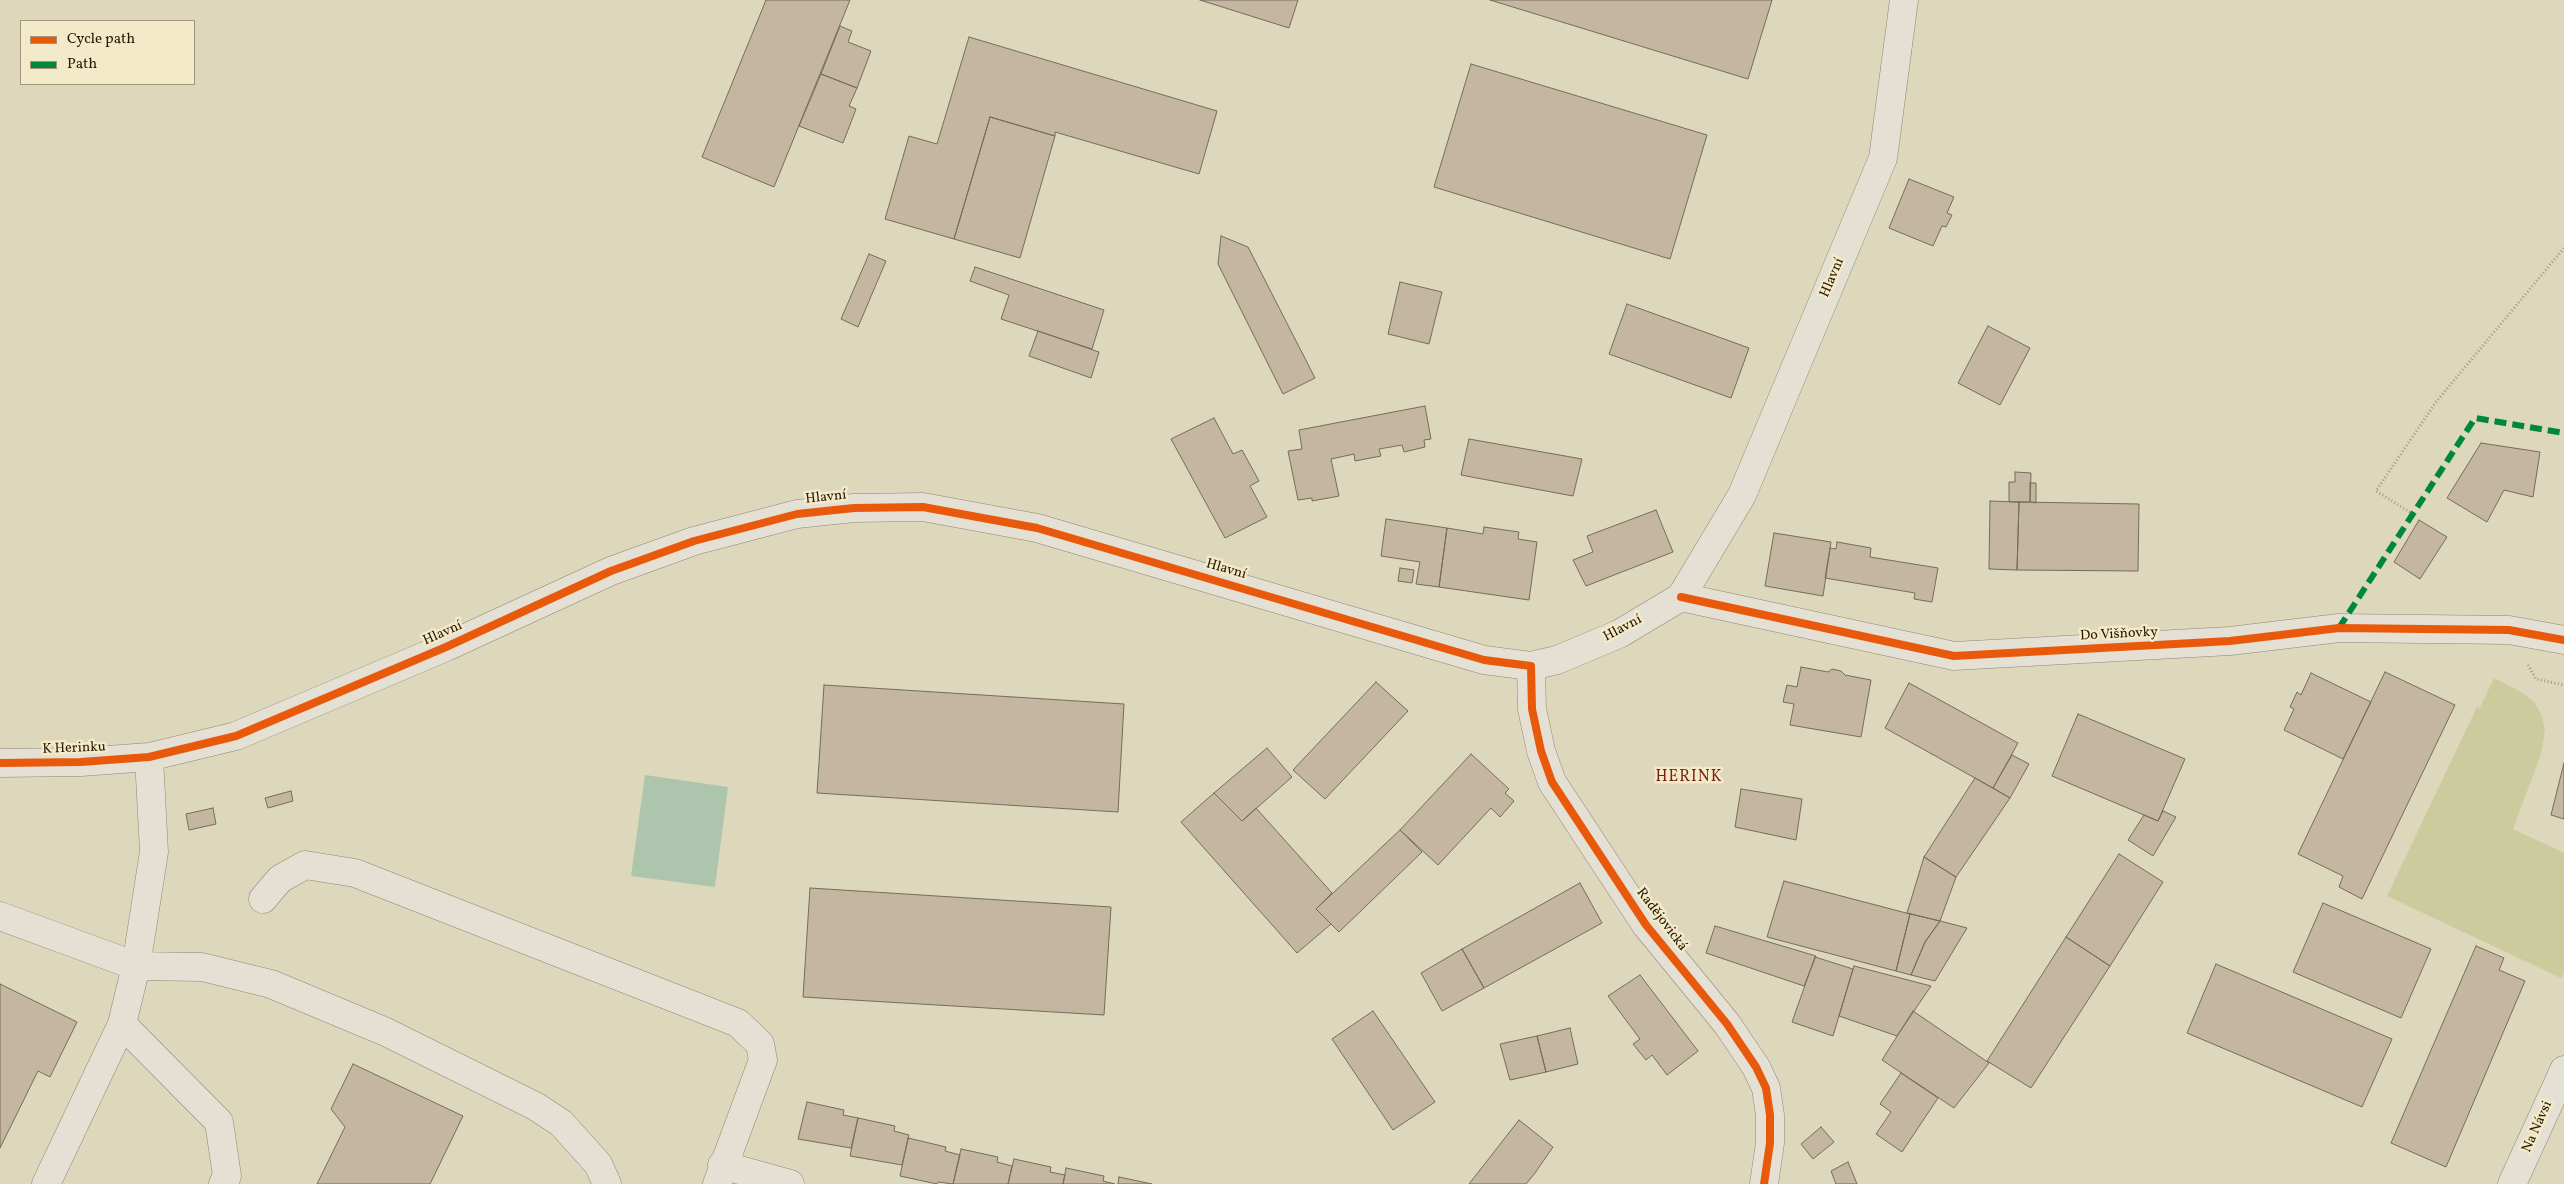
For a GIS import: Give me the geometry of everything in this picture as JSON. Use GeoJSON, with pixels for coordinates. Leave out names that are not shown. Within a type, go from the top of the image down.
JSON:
{"type":"FeatureCollection","features":[{"type":"Feature","properties":{"kind":"street","name":"Hlavní"},"geometry":{"type":"LineString","coordinates":[[149,757],[236,736],[446,647],[611,571],[694,541],[796,514],[854,508],[923,507],[1037,528],[1484,660],[1531,666],[1557,660],[1619,634],[1681,597],[1742,496],[1884,158],[1904,0]]}},
{"type":"Feature","properties":{"kind":"street","name":"Do Višňovky"},"geometry":{"type":"LineString","coordinates":[[1681,597],[1954,656],[2230,641],[2339,628],[2509,630],[2564,640]]}},
{"type":"Feature","properties":{"kind":"street","name":"Radějovická"},"geometry":{"type":"LineString","coordinates":[[1531,666],[1532,709],[1540,751],[1552,782],[1646,925],[1727,1024],[1756,1067],[1766,1088],[1770,1115],[1770,1143],[1764,1184]]}},
{"type":"Feature","properties":{"kind":"street","name":"K Herinku"},"geometry":{"type":"LineString","coordinates":[[0,763],[81,762],[149,757]]}},
{"type":"Feature","properties":{"kind":"street"},"geometry":{"type":"LineString","coordinates":[[46,1184],[122,1024],[136,966],[154,852],[149,757]]}},
{"type":"Feature","properties":{"kind":"street"},"geometry":{"type":"LineString","coordinates":[[264,899],[280,879],[305,864],[355,873],[738,1023],[760,1044],[763,1060],[747,1107],[719,1175],[790,1184]]}},
{"type":"Feature","properties":{"kind":"street"},"geometry":{"type":"LineString","coordinates":[[0,916],[136,966],[202,967],[263,982],[386,1032],[535,1106],[561,1123],[598,1164],[607,1184]]}},
{"type":"Feature","properties":{"kind":"street"},"geometry":{"type":"LineString","coordinates":[[122,1024],[219,1122],[227,1176],[223,1184]]}},
{"type":"Feature","properties":{"kind":"street","name":"Na Návsi"},"geometry":{"type":"LineString","coordinates":[[2512,1184],[2564,1070]]}},
{"type":"Feature","properties":{"kind":"path"},"geometry":{"type":"LineString","coordinates":[[2413,514],[2376,491],[2436,402],[2564,248]]}},
{"type":"Feature","properties":{"kind":"shaded area"},"geometry":{"type":"Polygon","coordinates":[[[2494,678],[2523,693],[2534,702],[2542,716],[2545,730],[2541,754],[2513,829],[2564,853],[2564,973],[2561,978],[2387,896],[2477,707],[2480,708],[2494,678]]]}},
{"type":"Feature","properties":{"kind":"shaded area"},"geometry":{"type":"Polygon","coordinates":[[[645,775],[728,787],[715,887],[631,876],[645,775]]]}},
{"type":"Feature","properties":{"kind":"building"},"geometry":{"type":"Polygon","coordinates":[[[766,0],[850,0],[774,187],[702,157],[766,0]]]}},
{"type":"Feature","properties":{"kind":"building"},"geometry":{"type":"Polygon","coordinates":[[[1200,0],[1298,0],[1289,28],[1200,0]]]}},
{"type":"Feature","properties":{"kind":"building"},"geometry":{"type":"Polygon","coordinates":[[[1490,0],[1772,0],[1748,79],[1490,0]]]}},
{"type":"Feature","properties":{"kind":"building"},"geometry":{"type":"Polygon","coordinates":[[[840,26],[852,31],[848,42],[871,51],[857,88],[821,74],[840,26]]]}},
{"type":"Feature","properties":{"kind":"building"},"geometry":{"type":"Polygon","coordinates":[[[969,37],[1217,111],[1199,174],[1055,132],[1055,136],[990,117],[954,239],[885,219],[909,136],[937,144],[969,37]]]}},
{"type":"Feature","properties":{"kind":"building"},"geometry":{"type":"Polygon","coordinates":[[[1471,64],[1707,135],[1670,259],[1434,187],[1471,64]]]}},
{"type":"Feature","properties":{"kind":"building"},"geometry":{"type":"Polygon","coordinates":[[[821,74],[857,88],[849,106],[856,109],[843,143],[799,126],[821,74]]]}},
{"type":"Feature","properties":{"kind":"building"},"geometry":{"type":"Polygon","coordinates":[[[990,117],[1055,136],[1020,258],[954,239],[990,117]]]}},
{"type":"Feature","properties":{"kind":"building"},"geometry":{"type":"Polygon","coordinates":[[[1909,179],[1954,197],[1947,213],[1952,215],[1946,227],[1942,226],[1933,246],[1889,228],[1909,179]]]}},
{"type":"Feature","properties":{"kind":"building"},"geometry":{"type":"Polygon","coordinates":[[[1221,236],[1248,247],[1315,378],[1283,394],[1218,264],[1221,236]]]}},
{"type":"Feature","properties":{"kind":"building"},"geometry":{"type":"Polygon","coordinates":[[[869,254],[886,261],[858,327],[841,319],[869,254]]]}},
{"type":"Feature","properties":{"kind":"building"},"geometry":{"type":"Polygon","coordinates":[[[975,267],[1104,310],[1092,349],[1001,319],[1009,295],[970,281],[975,267]]]}},
{"type":"Feature","properties":{"kind":"building"},"geometry":{"type":"Polygon","coordinates":[[[1400,282],[1442,292],[1429,344],[1388,334],[1400,282]]]}},
{"type":"Feature","properties":{"kind":"building"},"geometry":{"type":"Polygon","coordinates":[[[1627,304],[1749,348],[1731,398],[1609,354],[1627,304]]]}},
{"type":"Feature","properties":{"kind":"building"},"geometry":{"type":"Polygon","coordinates":[[[1988,326],[2030,348],[2000,405],[1958,383],[1988,326]]]}},
{"type":"Feature","properties":{"kind":"building"},"geometry":{"type":"Polygon","coordinates":[[[1038,331],[1099,352],[1091,378],[1029,356],[1038,331]]]}},
{"type":"Feature","properties":{"kind":"building"},"geometry":{"type":"Polygon","coordinates":[[[1425,406],[1431,439],[1424,440],[1425,447],[1404,452],[1402,445],[1379,449],[1381,456],[1355,461],[1354,454],[1331,459],[1339,496],[1312,501],[1312,498],[1298,500],[1288,451],[1302,449],[1299,430],[1425,406]]]}},
{"type":"Feature","properties":{"kind":"building"},"geometry":{"type":"Polygon","coordinates":[[[1214,418],[1233,454],[1242,450],[1259,481],[1250,486],[1267,517],[1225,538],[1171,439],[1214,418]]]}},
{"type":"Feature","properties":{"kind":"building"},"geometry":{"type":"Polygon","coordinates":[[[1469,439],[1582,459],[1573,496],[1461,475],[1469,439]]]}},
{"type":"Feature","properties":{"kind":"building"},"geometry":{"type":"Polygon","coordinates":[[[2481,443],[2540,452],[2533,497],[2504,490],[2487,522],[2447,498],[2481,443]]]}},
{"type":"Feature","properties":{"kind":"building"},"geometry":{"type":"Polygon","coordinates":[[[2015,472],[2031,473],[2030,502],[2009,502],[2009,482],[2015,482],[2015,472]]]}},
{"type":"Feature","properties":{"kind":"building"},"geometry":{"type":"Polygon","coordinates":[[[2030,483],[2036,483],[2036,503],[2030,502],[2030,483]]]}},
{"type":"Feature","properties":{"kind":"building"},"geometry":{"type":"Polygon","coordinates":[[[1990,501],[2019,502],[2017,570],[1989,569],[1990,501]]]}},
{"type":"Feature","properties":{"kind":"building"},"geometry":{"type":"Polygon","coordinates":[[[2019,502],[2139,504],[2138,571],[2017,570],[2019,502]]]}},
{"type":"Feature","properties":{"kind":"building"},"geometry":{"type":"Polygon","coordinates":[[[1656,510],[1673,552],[1586,586],[1573,560],[1593,552],[1587,536],[1656,510]]]}},
{"type":"Feature","properties":{"kind":"building"},"geometry":{"type":"Polygon","coordinates":[[[1386,519],[1447,528],[1439,587],[1416,584],[1420,562],[1381,556],[1386,519]]]}},
{"type":"Feature","properties":{"kind":"building"},"geometry":{"type":"Polygon","coordinates":[[[2419,520],[2447,537],[2420,579],[2394,562],[2419,520]]]}},
{"type":"Feature","properties":{"kind":"building"},"geometry":{"type":"Polygon","coordinates":[[[1484,527],[1519,532],[1518,539],[1537,542],[1529,600],[1439,587],[1447,528],[1483,534],[1484,527]]]}},
{"type":"Feature","properties":{"kind":"building"},"geometry":{"type":"Polygon","coordinates":[[[1774,533],[1831,542],[1823,596],[1765,586],[1774,533]]]}},
{"type":"Feature","properties":{"kind":"building"},"geometry":{"type":"Polygon","coordinates":[[[1837,542],[1871,548],[1870,557],[1938,568],[1932,602],[1914,599],[1915,593],[1825,578],[1830,548],[1836,549],[1837,542]]]}},
{"type":"Feature","properties":{"kind":"building"},"geometry":{"type":"Polygon","coordinates":[[[1400,568],[1414,570],[1412,583],[1398,581],[1400,568]]]}},
{"type":"Feature","properties":{"kind":"building"},"geometry":{"type":"Polygon","coordinates":[[[1801,667],[1828,672],[1832,669],[1841,671],[1845,675],[1871,680],[1861,737],[1790,725],[1794,704],[1783,702],[1787,685],[1797,687],[1801,667]]]}},
{"type":"Feature","properties":{"kind":"building"},"geometry":{"type":"Polygon","coordinates":[[[2385,672],[2455,705],[2362,899],[2339,887],[2343,876],[2298,854],[2385,672]]]}},
{"type":"Feature","properties":{"kind":"building"},"geometry":{"type":"Polygon","coordinates":[[[2311,673],[2371,702],[2343,759],[2284,730],[2294,709],[2290,707],[2297,692],[2301,695],[2311,673]]]}},
{"type":"Feature","properties":{"kind":"building"},"geometry":{"type":"Polygon","coordinates":[[[1376,682],[1408,711],[1325,799],[1293,770],[1376,682]]]}},
{"type":"Feature","properties":{"kind":"building"},"geometry":{"type":"Polygon","coordinates":[[[1909,683],[2018,743],[1993,788],[1885,728],[1909,683]]]}},
{"type":"Feature","properties":{"kind":"building"},"geometry":{"type":"Polygon","coordinates":[[[824,685],[1124,704],[1118,812],[817,793],[824,685]]]}},
{"type":"Feature","properties":{"kind":"building"},"geometry":{"type":"Polygon","coordinates":[[[2078,714],[2185,759],[2158,821],[2052,776],[2078,714]]]}},
{"type":"Feature","properties":{"kind":"building"},"geometry":{"type":"Polygon","coordinates":[[[1267,748],[1292,777],[1242,821],[1214,793],[1267,748]]]}},
{"type":"Feature","properties":{"kind":"building"},"geometry":{"type":"Polygon","coordinates":[[[1471,754],[1509,789],[1505,793],[1514,801],[1500,817],[1491,808],[1438,865],[1400,830],[1471,754]]]}},
{"type":"Feature","properties":{"kind":"building"},"geometry":{"type":"Polygon","coordinates":[[[2012,755],[2029,764],[2010,798],[1993,788],[2012,755]]]}},
{"type":"Feature","properties":{"kind":"building"},"geometry":{"type":"Polygon","coordinates":[[[2564,763],[2564,819],[2551,815],[2564,763]]]}},
{"type":"Feature","properties":{"kind":"building"},"geometry":{"type":"Polygon","coordinates":[[[1975,778],[2010,798],[1956,877],[1924,857],[1975,778]]]}},
{"type":"Feature","properties":{"kind":"building"},"geometry":{"type":"Polygon","coordinates":[[[1741,789],[1802,799],[1796,840],[1735,827],[1741,789]]]}},
{"type":"Feature","properties":{"kind":"building"},"geometry":{"type":"Polygon","coordinates":[[[291,791],[293,801],[268,808],[265,798],[291,791]]]}},
{"type":"Feature","properties":{"kind":"building"},"geometry":{"type":"Polygon","coordinates":[[[1214,793],[1242,821],[1256,808],[1332,893],[1316,909],[1331,924],[1297,953],[1181,822],[1214,793]]]}},
{"type":"Feature","properties":{"kind":"building"},"geometry":{"type":"Polygon","coordinates":[[[213,808],[216,824],[189,830],[186,814],[213,808]]]}},
{"type":"Feature","properties":{"kind":"building"},"geometry":{"type":"Polygon","coordinates":[[[2163,811],[2176,817],[2153,856],[2128,840],[2144,815],[2158,821],[2163,811]]]}},
{"type":"Feature","properties":{"kind":"building"},"geometry":{"type":"Polygon","coordinates":[[[1400,830],[1422,852],[1339,932],[1316,909],[1400,830]]]}},
{"type":"Feature","properties":{"kind":"building"},"geometry":{"type":"Polygon","coordinates":[[[2119,854],[2163,882],[2110,966],[2066,937],[2119,854]]]}},
{"type":"Feature","properties":{"kind":"building"},"geometry":{"type":"Polygon","coordinates":[[[1924,857],[1956,877],[1940,921],[1907,913],[1924,857]]]}},
{"type":"Feature","properties":{"kind":"building"},"geometry":{"type":"Polygon","coordinates":[[[1784,881],[1910,914],[1896,971],[1767,937],[1784,881]]]}},
{"type":"Feature","properties":{"kind":"building"},"geometry":{"type":"Polygon","coordinates":[[[1580,883],[1602,923],[1484,988],[1462,949],[1580,883]]]}},
{"type":"Feature","properties":{"kind":"building"},"geometry":{"type":"Polygon","coordinates":[[[810,888],[1111,907],[1104,1015],[803,997],[810,888]]]}},
{"type":"Feature","properties":{"kind":"building"},"geometry":{"type":"Polygon","coordinates":[[[2323,903],[2431,949],[2401,1018],[2293,972],[2323,903]]]}},
{"type":"Feature","properties":{"kind":"building"},"geometry":{"type":"Polygon","coordinates":[[[1910,914],[1940,921],[1925,942],[1911,975],[1896,971],[1910,914]]]}},
{"type":"Feature","properties":{"kind":"building"},"geometry":{"type":"Polygon","coordinates":[[[1940,921],[1967,928],[1935,981],[1911,975],[1925,942],[1940,921]]]}},
{"type":"Feature","properties":{"kind":"building"},"geometry":{"type":"Polygon","coordinates":[[[1715,926],[1816,956],[1804,986],[1706,953],[1715,926]]]}},
{"type":"Feature","properties":{"kind":"building"},"geometry":{"type":"Polygon","coordinates":[[[2066,937],[2110,966],[2031,1088],[1987,1061],[2066,937]]]}},
{"type":"Feature","properties":{"kind":"building"},"geometry":{"type":"Polygon","coordinates":[[[2476,946],[2504,958],[2499,970],[2525,981],[2446,1167],[2391,1143],[2476,946]]]}},
{"type":"Feature","properties":{"kind":"building"},"geometry":{"type":"Polygon","coordinates":[[[1462,949],[1484,988],[1442,1011],[1421,973],[1462,949]]]}},
{"type":"Feature","properties":{"kind":"building"},"geometry":{"type":"Polygon","coordinates":[[[1815,957],[1853,969],[1833,1036],[1792,1022],[1815,957]]]}},
{"type":"Feature","properties":{"kind":"building"},"geometry":{"type":"Polygon","coordinates":[[[2216,964],[2392,1039],[2362,1107],[2187,1033],[2216,964]]]}},
{"type":"Feature","properties":{"kind":"building"},"geometry":{"type":"Polygon","coordinates":[[[1854,966],[1931,986],[1897,1036],[1839,1016],[1854,966]]]}},
{"type":"Feature","properties":{"kind":"building"},"geometry":{"type":"Polygon","coordinates":[[[1640,975],[1698,1051],[1667,1075],[1652,1055],[1646,1060],[1633,1044],[1640,1039],[1608,996],[1640,975]]]}},
{"type":"Feature","properties":{"kind":"building"},"geometry":{"type":"Polygon","coordinates":[[[0,984],[77,1022],[50,1077],[38,1071],[0,1148],[0,984]]]}},
{"type":"Feature","properties":{"kind":"building"},"geometry":{"type":"Polygon","coordinates":[[[1373,1011],[1435,1102],[1393,1130],[1332,1039],[1373,1011]]]}},
{"type":"Feature","properties":{"kind":"building"},"geometry":{"type":"Polygon","coordinates":[[[1913,1011],[1989,1063],[1954,1108],[1882,1060],[1913,1011]]]}},
{"type":"Feature","properties":{"kind":"building"},"geometry":{"type":"Polygon","coordinates":[[[1570,1028],[1578,1064],[1546,1072],[1537,1036],[1570,1028]]]}},
{"type":"Feature","properties":{"kind":"building"},"geometry":{"type":"Polygon","coordinates":[[[1537,1036],[1546,1072],[1510,1080],[1500,1044],[1537,1036]]]}},
{"type":"Feature","properties":{"kind":"building"},"geometry":{"type":"Polygon","coordinates":[[[353,1064],[463,1116],[430,1184],[317,1184],[345,1127],[331,1109],[353,1064]]]}},
{"type":"Feature","properties":{"kind":"building"},"geometry":{"type":"Polygon","coordinates":[[[1901,1073],[1938,1098],[1902,1152],[1876,1134],[1891,1112],[1880,1104],[1901,1073]]]}},
{"type":"Feature","properties":{"kind":"building"},"geometry":{"type":"Polygon","coordinates":[[[807,1102],[844,1110],[843,1115],[858,1118],[851,1148],[798,1139],[807,1102]]]}},
{"type":"Feature","properties":{"kind":"building"},"geometry":{"type":"Polygon","coordinates":[[[858,1118],[895,1126],[894,1131],[909,1135],[902,1165],[850,1156],[858,1118]]]}},
{"type":"Feature","properties":{"kind":"building"},"geometry":{"type":"Polygon","coordinates":[[[1519,1120],[1553,1147],[1535,1173],[1526,1184],[1469,1184],[1519,1120]]]}},
{"type":"Feature","properties":{"kind":"building"},"geometry":{"type":"Polygon","coordinates":[[[1821,1127],[1834,1142],[1813,1159],[1801,1144],[1821,1127]]]}},
{"type":"Feature","properties":{"kind":"building"},"geometry":{"type":"Polygon","coordinates":[[[908,1138],[946,1147],[945,1151],[960,1155],[953,1184],[938,1182],[937,1184],[900,1176],[908,1138]]]}},
{"type":"Feature","properties":{"kind":"building"},"geometry":{"type":"Polygon","coordinates":[[[961,1149],[998,1157],[997,1162],[1012,1166],[1008,1184],[953,1184],[961,1149]]]}},
{"type":"Feature","properties":{"kind":"building"},"geometry":{"type":"Polygon","coordinates":[[[1014,1159],[1051,1167],[1050,1172],[1065,1175],[1063,1184],[1008,1184],[1014,1159]]]}},
{"type":"Feature","properties":{"kind":"building"},"geometry":{"type":"Polygon","coordinates":[[[1848,1162],[1857,1184],[1836,1184],[1831,1171],[1848,1162]]]}},
{"type":"Feature","properties":{"kind":"building"},"geometry":{"type":"Polygon","coordinates":[[[1066,1168],[1104,1176],[1103,1181],[1115,1184],[1063,1184],[1066,1168]]]}},
{"type":"Feature","properties":{"kind":"building"},"geometry":{"type":"Polygon","coordinates":[[[1119,1177],[1152,1184],[1118,1184],[1119,1177]]]}},
{"type":"Feature","properties":{"kind":"marked path"},"geometry":{"type":"LineString","coordinates":[[2339,628],[2475,418],[2564,433]]}},
{"type":"Feature","properties":{"kind":"cycle path"},"geometry":{"type":"LineString","coordinates":[[0,763],[81,762],[149,757],[236,736],[446,647],[611,571],[694,541],[797,514],[854,508],[923,507],[1037,528],[1484,660],[1531,666],[1532,709],[1541,751],[1552,782],[1646,925],[1727,1024],[1756,1067],[1766,1088],[1770,1115],[1770,1143],[1764,1184]]}},
{"type":"Feature","properties":{"kind":"cycle path"},"geometry":{"type":"LineString","coordinates":[[1681,597],[1954,656],[2230,641],[2339,628],[2509,630],[2564,640]]}},
{"type":"Feature","properties":{"kind":"district","name":"HERINK"},"geometry":{"type":"Point","coordinates":[1689,778]}}]}
